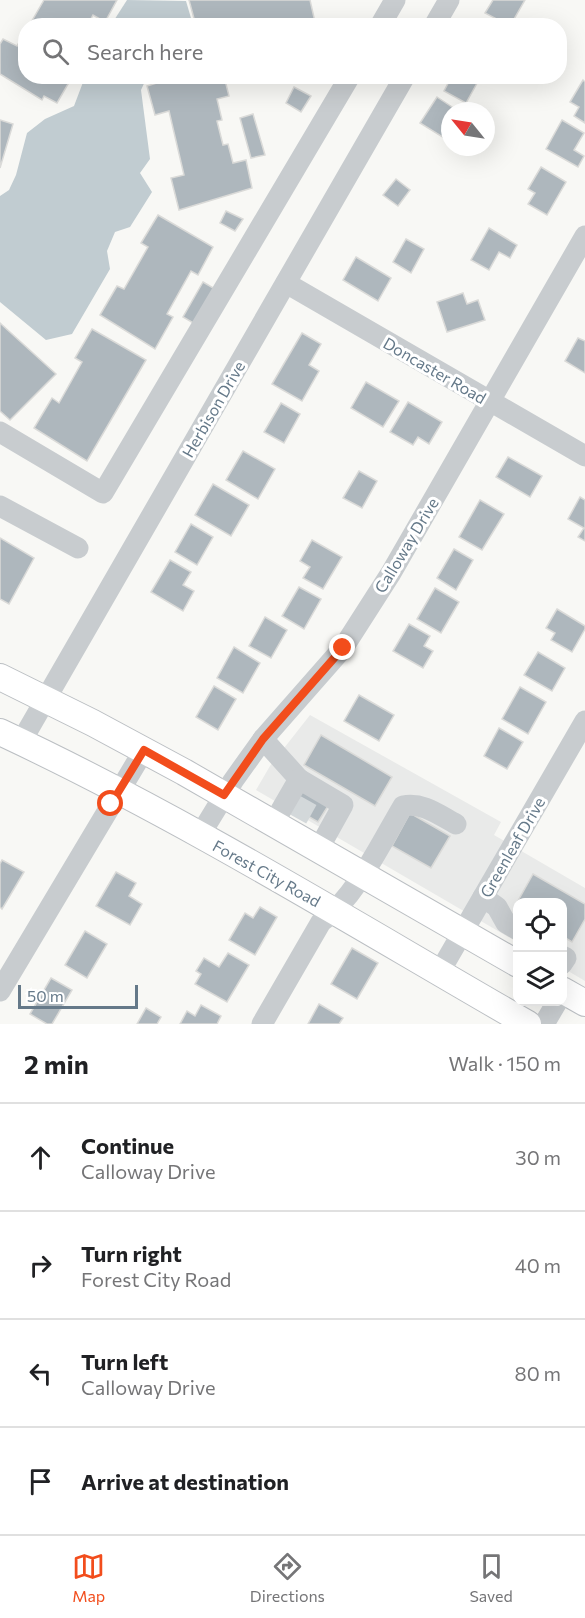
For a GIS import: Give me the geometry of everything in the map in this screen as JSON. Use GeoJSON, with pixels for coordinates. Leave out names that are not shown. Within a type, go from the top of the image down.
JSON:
{"type":"FeatureCollection","features":[{"type":"Feature","properties":{"kind":"main road"},"geometry":{"type":"LineString","coordinates":[[0,677],[144,750],[462,932],[513,952]]}},
{"type":"Feature","properties":{"kind":"main road","name":"Forest City Road"},"geometry":{"type":"LineString","coordinates":[[11,737],[119,790],[336,912],[528,1024]]}},
{"type":"Feature","properties":{"kind":"main road"},"geometry":{"type":"LineString","coordinates":[[567,993],[585,1003]]}},
{"type":"Feature","properties":{"kind":"street"},"geometry":{"type":"LineString","coordinates":[[385,18],[395,0]]}},
{"type":"Feature","properties":{"kind":"street"},"geometry":{"type":"LineString","coordinates":[[439,18],[449,0]]}},
{"type":"Feature","properties":{"kind":"street"},"geometry":{"type":"LineString","coordinates":[[0,432],[103,493],[345,84]]}},
{"type":"Feature","properties":{"kind":"street","name":"Herbison Drive"},"geometry":{"type":"LineString","coordinates":[[11,737],[45,699],[400,84]]}},
{"type":"Feature","properties":{"kind":"street","name":"Calloway Drive"},"geometry":{"type":"LineString","coordinates":[[200,835],[224,795],[263,739],[343,648],[391,573],[585,236]]}},
{"type":"Feature","properties":{"kind":"street","name":"Doncaster Road"},"geometry":{"type":"LineString","coordinates":[[286,283],[585,456]]}},
{"type":"Feature","properties":{"kind":"street"},"geometry":{"type":"LineString","coordinates":[[0,506],[78,548]]}},
{"type":"Feature","properties":{"kind":"street","name":"Greenleaf Drive"},"geometry":{"type":"LineString","coordinates":[[439,973],[585,721]]}},
{"type":"Feature","properties":{"kind":"street"},"geometry":{"type":"LineString","coordinates":[[263,739],[299,778],[343,805],[326,822],[318,850]]}},
{"type":"Feature","properties":{"kind":"street"},"geometry":{"type":"LineString","coordinates":[[0,991],[144,750]]}},
{"type":"Feature","properties":{"kind":"street"},"geometry":{"type":"LineString","coordinates":[[273,824],[290,802],[299,778]]}},
{"type":"Feature","properties":{"kind":"street"},"geometry":{"type":"LineString","coordinates":[[262,1024],[321,922],[336,912],[361,876],[403,806],[414,804],[423,806],[456,824]]}},
{"type":"Feature","properties":{"kind":"street"},"geometry":{"type":"LineString","coordinates":[[483,897],[497,907],[506,923],[513,927]]}},
{"type":"Feature","properties":{"kind":"street"},"geometry":{"type":"LineString","coordinates":[[543,1024],[554,1006]]}},
{"type":"Feature","properties":{"kind":"shaded area"},"geometry":{"type":"Polygon","coordinates":[[[127,0],[186,1],[191,18],[115,18],[127,0]]]}},
{"type":"Feature","properties":{"kind":"shaded area"},"geometry":{"type":"Polygon","coordinates":[[[82,84],[144,84],[141,90],[150,159],[140,173],[152,192],[130,227],[115,232],[107,251],[110,269],[72,334],[46,340],[0,302],[0,196],[9,190],[16,175],[27,133],[45,119],[74,106],[82,84]]]}},
{"type":"Feature","properties":{"kind":"shaded area"},"geometry":{"type":"Polygon","coordinates":[[[310,715],[501,822],[494,835],[585,888],[585,981],[567,970],[567,898],[513,898],[513,940],[256,790],[270,766],[310,715]]]}},
{"type":"Feature","properties":{"kind":"building"},"geometry":{"type":"Polygon","coordinates":[[[44,0],[117,0],[107,18],[98,18],[93,15],[91,18],[34,18],[44,0]]]}},
{"type":"Feature","properties":{"kind":"building"},"geometry":{"type":"Polygon","coordinates":[[[189,0],[310,0],[314,18],[194,18],[189,0]]]}},
{"type":"Feature","properties":{"kind":"building"},"geometry":{"type":"Polygon","coordinates":[[[493,0],[525,0],[515,18],[495,18],[485,13],[493,0]]]}},
{"type":"Feature","properties":{"kind":"building"},"geometry":{"type":"Polygon","coordinates":[[[3,39],[17,46],[18,44],[18,84],[68,84],[57,103],[44,96],[42,100],[0,74],[0,44],[3,39]]]}},
{"type":"Feature","properties":{"kind":"building"},"geometry":{"type":"Polygon","coordinates":[[[583,80],[585,82],[585,123],[574,116],[579,107],[570,102],[583,80]]]}},
{"type":"Feature","properties":{"kind":"building"},"geometry":{"type":"Polygon","coordinates":[[[153,84],[226,84],[229,96],[217,99],[222,120],[217,121],[223,145],[228,144],[233,163],[246,160],[252,188],[179,210],[171,178],[184,175],[169,111],[155,115],[147,86],[153,84]]]}},
{"type":"Feature","properties":{"kind":"building"},"geometry":{"type":"Polygon","coordinates":[[[448,84],[477,84],[467,102],[444,91],[448,84]]]}},
{"type":"Feature","properties":{"kind":"building"},"geometry":{"type":"Polygon","coordinates":[[[294,87],[311,96],[301,112],[286,103],[294,87]]]}},
{"type":"Feature","properties":{"kind":"building"},"geometry":{"type":"Polygon","coordinates":[[[437,97],[444,102],[441,102],[441,136],[420,123],[437,97]]]}},
{"type":"Feature","properties":{"kind":"building"},"geometry":{"type":"Polygon","coordinates":[[[253,114],[265,155],[251,158],[240,118],[253,114]]]}},
{"type":"Feature","properties":{"kind":"building"},"geometry":{"type":"Polygon","coordinates":[[[0,120],[13,124],[0,168],[0,120]]]}},
{"type":"Feature","properties":{"kind":"building"},"geometry":{"type":"Polygon","coordinates":[[[562,120],[584,133],[574,150],[584,156],[578,167],[546,149],[562,120]]]}},
{"type":"Feature","properties":{"kind":"building"},"geometry":{"type":"Polygon","coordinates":[[[541,167],[566,182],[547,215],[528,204],[535,193],[528,189],[541,167]]]}},
{"type":"Feature","properties":{"kind":"building"},"geometry":{"type":"Polygon","coordinates":[[[396,179],[410,190],[398,206],[383,195],[396,179]]]}},
{"type":"Feature","properties":{"kind":"building"},"geometry":{"type":"Polygon","coordinates":[[[226,211],[243,219],[235,231],[220,223],[226,211]]]}},
{"type":"Feature","properties":{"kind":"building"},"geometry":{"type":"Polygon","coordinates":[[[158,215],[213,247],[198,275],[191,271],[167,314],[173,317],[155,349],[100,315],[117,286],[124,289],[148,247],[141,243],[158,215]]]}},
{"type":"Feature","properties":{"kind":"building"},"geometry":{"type":"Polygon","coordinates":[[[489,228],[517,245],[510,258],[499,252],[489,270],[471,260],[489,228]]]}},
{"type":"Feature","properties":{"kind":"building"},"geometry":{"type":"Polygon","coordinates":[[[406,239],[424,249],[411,273],[393,262],[406,239]]]}},
{"type":"Feature","properties":{"kind":"building"},"geometry":{"type":"Polygon","coordinates":[[[356,257],[391,278],[378,301],[343,280],[356,257]]]}},
{"type":"Feature","properties":{"kind":"building"},"geometry":{"type":"Polygon","coordinates":[[[203,282],[215,289],[195,324],[183,317],[203,282]]]}},
{"type":"Feature","properties":{"kind":"building"},"geometry":{"type":"Polygon","coordinates":[[[463,293],[467,304],[478,300],[485,320],[447,332],[437,302],[463,293]]]}},
{"type":"Feature","properties":{"kind":"building"},"geometry":{"type":"Polygon","coordinates":[[[0,323],[56,374],[10,420],[0,411],[0,323]]]}},
{"type":"Feature","properties":{"kind":"building"},"geometry":{"type":"Polygon","coordinates":[[[92,329],[146,360],[87,461],[34,428],[52,398],[59,403],[82,362],[75,358],[92,329]]]}},
{"type":"Feature","properties":{"kind":"building"},"geometry":{"type":"Polygon","coordinates":[[[302,333],[321,344],[309,365],[319,371],[302,401],[272,384],[302,333]]]}},
{"type":"Feature","properties":{"kind":"building"},"geometry":{"type":"Polygon","coordinates":[[[578,338],[585,341],[585,373],[565,361],[578,338]]]}},
{"type":"Feature","properties":{"kind":"building"},"geometry":{"type":"Polygon","coordinates":[[[366,382],[399,401],[383,427],[351,408],[366,382]]]}},
{"type":"Feature","properties":{"kind":"building"},"geometry":{"type":"Polygon","coordinates":[[[408,402],[442,422],[429,444],[418,437],[413,445],[390,432],[408,402]]]}},
{"type":"Feature","properties":{"kind":"building"},"geometry":{"type":"Polygon","coordinates":[[[281,403],[300,414],[284,443],[264,432],[281,403]]]}},
{"type":"Feature","properties":{"kind":"building"},"geometry":{"type":"Polygon","coordinates":[[[243,451],[275,469],[258,499],[226,480],[243,451]]]}},
{"type":"Feature","properties":{"kind":"building"},"geometry":{"type":"Polygon","coordinates":[[[508,457],[542,476],[530,497],[496,477],[508,457]]]}},
{"type":"Feature","properties":{"kind":"building"},"geometry":{"type":"Polygon","coordinates":[[[359,471],[377,481],[362,508],[343,498],[359,471]]]}},
{"type":"Feature","properties":{"kind":"building"},"geometry":{"type":"Polygon","coordinates":[[[213,484],[249,505],[231,536],[195,515],[213,484]]]}},
{"type":"Feature","properties":{"kind":"building"},"geometry":{"type":"Polygon","coordinates":[[[580,497],[585,500],[585,541],[578,537],[584,528],[568,519],[580,497]]]}},
{"type":"Feature","properties":{"kind":"building"},"geometry":{"type":"Polygon","coordinates":[[[480,500],[504,514],[482,550],[459,537],[480,500]]]}},
{"type":"Feature","properties":{"kind":"building"},"geometry":{"type":"Polygon","coordinates":[[[191,524],[213,537],[197,565],[175,552],[191,524]]]}},
{"type":"Feature","properties":{"kind":"building"},"geometry":{"type":"Polygon","coordinates":[[[0,538],[34,558],[9,604],[0,599],[0,538]]]}},
{"type":"Feature","properties":{"kind":"building"},"geometry":{"type":"Polygon","coordinates":[[[312,540],[342,557],[323,589],[303,578],[310,567],[300,561],[312,540]]]}},
{"type":"Feature","properties":{"kind":"building"},"geometry":{"type":"Polygon","coordinates":[[[454,549],[473,560],[456,590],[437,578],[454,549]]]}},
{"type":"Feature","properties":{"kind":"building"},"geometry":{"type":"Polygon","coordinates":[[[170,560],[191,572],[183,585],[194,591],[183,611],[151,592],[170,560]]]}},
{"type":"Feature","properties":{"kind":"building"},"geometry":{"type":"Polygon","coordinates":[[[299,587],[321,599],[304,629],[282,616],[299,587]]]}},
{"type":"Feature","properties":{"kind":"building"},"geometry":{"type":"Polygon","coordinates":[[[435,588],[459,602],[441,633],[417,619],[435,588]]]}},
{"type":"Feature","properties":{"kind":"building"},"geometry":{"type":"Polygon","coordinates":[[[557,609],[585,626],[572,652],[551,640],[555,633],[546,628],[557,609]]]}},
{"type":"Feature","properties":{"kind":"building"},"geometry":{"type":"Polygon","coordinates":[[[265,617],[287,630],[271,658],[249,646],[265,617]]]}},
{"type":"Feature","properties":{"kind":"building"},"geometry":{"type":"Polygon","coordinates":[[[409,624],[430,636],[424,646],[433,651],[423,668],[393,651],[409,624]]]}},
{"type":"Feature","properties":{"kind":"building"},"geometry":{"type":"Polygon","coordinates":[[[234,647],[260,663],[243,693],[217,678],[234,647]]]}},
{"type":"Feature","properties":{"kind":"building"},"geometry":{"type":"Polygon","coordinates":[[[538,652],[565,668],[552,691],[524,675],[538,652]]]}},
{"type":"Feature","properties":{"kind":"building"},"geometry":{"type":"Polygon","coordinates":[[[214,686],[236,699],[218,730],[196,717],[214,686]]]}},
{"type":"Feature","properties":{"kind":"building"},"geometry":{"type":"Polygon","coordinates":[[[520,687],[546,702],[528,734],[502,719],[520,687]]]}},
{"type":"Feature","properties":{"kind":"building"},"geometry":{"type":"Polygon","coordinates":[[[359,695],[394,715],[379,741],[344,721],[359,695]]]}},
{"type":"Feature","properties":{"kind":"building"},"geometry":{"type":"Polygon","coordinates":[[[499,728],[523,742],[507,769],[484,756],[499,728]]]}},
{"type":"Feature","properties":{"kind":"building"},"geometry":{"type":"Polygon","coordinates":[[[321,735],[392,777],[375,806],[304,765],[321,735]]]}},
{"type":"Feature","properties":{"kind":"building"},"geometry":{"type":"Polygon","coordinates":[[[301,790],[328,806],[318,822],[292,807],[301,790]]]}},
{"type":"Feature","properties":{"kind":"building"},"geometry":{"type":"Polygon","coordinates":[[[410,813],[450,836],[431,868],[392,846],[410,813]]]}},
{"type":"Feature","properties":{"kind":"building"},"geometry":{"type":"Polygon","coordinates":[[[2,860],[24,872],[2,909],[0,907],[0,864],[2,860]]]}},
{"type":"Feature","properties":{"kind":"building"},"geometry":{"type":"Polygon","coordinates":[[[116,872],[136,883],[129,896],[142,904],[130,925],[96,906],[116,872]]]}},
{"type":"Feature","properties":{"kind":"building"},"geometry":{"type":"Polygon","coordinates":[[[533,874],[585,904],[585,919],[572,942],[567,939],[567,898],[520,898],[533,874]]]}},
{"type":"Feature","properties":{"kind":"building"},"geometry":{"type":"Polygon","coordinates":[[[260,907],[277,917],[255,955],[229,940],[245,913],[253,918],[260,907]]]}},
{"type":"Feature","properties":{"kind":"building"},"geometry":{"type":"Polygon","coordinates":[[[85,931],[107,944],[87,978],[65,965],[85,931]]]}},
{"type":"Feature","properties":{"kind":"building"},"geometry":{"type":"Polygon","coordinates":[[[352,948],[378,963],[357,999],[331,984],[352,948]]]}},
{"type":"Feature","properties":{"kind":"building"},"geometry":{"type":"Polygon","coordinates":[[[228,953],[249,965],[227,1002],[195,984],[201,974],[196,971],[204,958],[219,967],[228,953]]]}},
{"type":"Feature","properties":{"kind":"building"},"geometry":{"type":"Polygon","coordinates":[[[51,978],[72,990],[52,1024],[47,1024],[30,1014],[51,978]]]}},
{"type":"Feature","properties":{"kind":"building"},"geometry":{"type":"Polygon","coordinates":[[[319,1004],[343,1018],[339,1024],[308,1024],[319,1004]]]}},
{"type":"Feature","properties":{"kind":"building"},"geometry":{"type":"Polygon","coordinates":[[[201,1005],[221,1016],[217,1024],[180,1024],[187,1011],[195,1016],[201,1005]]]}},
{"type":"Feature","properties":{"kind":"building"},"geometry":{"type":"Polygon","coordinates":[[[146,1008],[161,1017],[157,1024],[137,1024],[146,1008]]]}},
{"type":"Feature","properties":{"kind":"tunnel"},"geometry":{"type":"LineString","coordinates":[[293,804],[320,819]]}},
{"type":"Feature","properties":{"kind":"route"},"geometry":{"type":"LineString","coordinates":[[111,804],[144,750],[224,795],[263,739],[343,648]]}}]}
